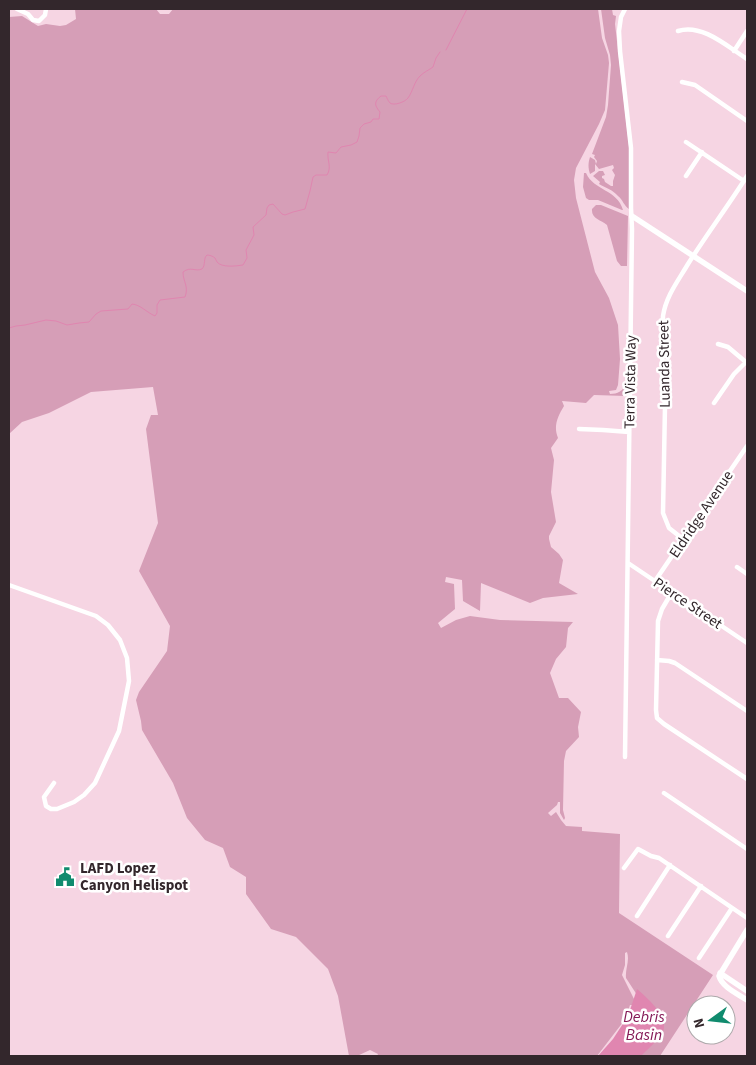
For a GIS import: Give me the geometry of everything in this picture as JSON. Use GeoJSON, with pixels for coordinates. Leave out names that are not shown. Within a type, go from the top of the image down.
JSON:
{"type":"FeatureCollection","features":[{"type":"Feature","properties":{"kind":"street"},"geometry":{"type":"LineString","coordinates":[[17,9],[28,14],[33,20],[39,21],[45,15],[46,9]]}},
{"type":"Feature","properties":{"kind":"street","name":"Terra Vista Way"},"geometry":{"type":"LineString","coordinates":[[625,9],[621,17],[619,31],[620,51],[632,148],[625,757]]}},
{"type":"Feature","properties":{"kind":"street"},"geometry":{"type":"LineString","coordinates":[[678,31],[685,29],[700,30],[708,33],[747,59]]}},
{"type":"Feature","properties":{"kind":"street"},"geometry":{"type":"LineString","coordinates":[[734,51],[747,31]]}},
{"type":"Feature","properties":{"kind":"street"},"geometry":{"type":"LineString","coordinates":[[682,82],[696,86],[747,121]]}},
{"type":"Feature","properties":{"kind":"street"},"geometry":{"type":"LineString","coordinates":[[686,142],[746,179]]}},
{"type":"Feature","properties":{"kind":"street"},"geometry":{"type":"LineString","coordinates":[[686,176],[702,152]]}},
{"type":"Feature","properties":{"kind":"street","name":"Luanda Street"},"geometry":{"type":"LineString","coordinates":[[683,540],[669,528],[663,513],[665,406],[662,383],[663,316],[670,294],[746,179]]}},
{"type":"Feature","properties":{"kind":"street"},"geometry":{"type":"LineString","coordinates":[[632,216],[747,291]]}},
{"type":"Feature","properties":{"kind":"street"},"geometry":{"type":"LineString","coordinates":[[714,403],[734,374],[747,363],[728,347],[718,344]]}},
{"type":"Feature","properties":{"kind":"street"},"geometry":{"type":"LineString","coordinates":[[579,430],[629,432]]}},
{"type":"Feature","properties":{"kind":"street","name":"Eldridge Avenue"},"geometry":{"type":"LineString","coordinates":[[655,581],[747,446]]}},
{"type":"Feature","properties":{"kind":"street","name":"Pierce Street"},"geometry":{"type":"LineString","coordinates":[[628,563],[745,642]]}},
{"type":"Feature","properties":{"kind":"street"},"geometry":{"type":"LineString","coordinates":[[737,567],[747,574]]}},
{"type":"Feature","properties":{"kind":"street"},"geometry":{"type":"LineString","coordinates":[[9,585],[96,616],[108,625],[120,640],[127,658],[129,680],[119,731],[95,783],[84,795],[74,802],[57,809],[51,809],[46,806],[44,797],[54,783]]}},
{"type":"Feature","properties":{"kind":"street"},"geometry":{"type":"LineString","coordinates":[[672,592],[662,609],[658,621],[656,710],[658,718],[664,724],[747,779]]}},
{"type":"Feature","properties":{"kind":"street"},"geometry":{"type":"LineString","coordinates":[[745,642],[747,633]]}},
{"type":"Feature","properties":{"kind":"street"},"geometry":{"type":"LineString","coordinates":[[657,660],[675,663],[747,711]]}},
{"type":"Feature","properties":{"kind":"street"},"geometry":{"type":"LineString","coordinates":[[664,793],[747,849]]}},
{"type":"Feature","properties":{"kind":"street"},"geometry":{"type":"LineString","coordinates":[[624,868],[638,849],[650,856],[659,858],[747,918]]}},
{"type":"Feature","properties":{"kind":"street"},"geometry":{"type":"LineString","coordinates":[[637,916],[670,865]]}},
{"type":"Feature","properties":{"kind":"street"},"geometry":{"type":"LineString","coordinates":[[668,936],[701,886]]}},
{"type":"Feature","properties":{"kind":"street"},"geometry":{"type":"LineString","coordinates":[[699,958],[732,908]]}},
{"type":"Feature","properties":{"kind":"street"},"geometry":{"type":"LineString","coordinates":[[747,930],[719,976],[727,987],[747,1000]]}},
{"type":"Feature","properties":{"kind":"street"},"geometry":{"type":"LineString","coordinates":[[720,973],[747,991]]}},
{"type":"Feature","properties":{"kind":"shaded area"},"geometry":{"type":"Polygon","coordinates":[[[75,9],[156,9],[160,14],[169,14],[173,9],[598,9],[602,38],[609,63],[605,110],[576,168],[574,180],[576,198],[595,272],[609,298],[618,325],[620,359],[618,385],[616,390],[609,391],[610,394],[618,393],[626,385],[626,396],[594,395],[586,403],[562,401],[564,406],[557,421],[558,438],[551,448],[554,460],[551,492],[556,522],[549,539],[551,547],[563,560],[559,583],[578,594],[543,598],[530,603],[481,583],[480,611],[463,601],[462,580],[446,577],[445,582],[454,584],[455,609],[438,623],[441,628],[456,620],[470,616],[500,620],[573,622],[568,628],[566,647],[556,659],[550,673],[559,698],[568,698],[581,712],[578,727],[579,737],[566,751],[564,761],[563,810],[565,818],[564,820],[560,813],[560,802],[548,813],[551,816],[556,812],[566,826],[582,827],[582,831],[620,834],[619,913],[713,975],[700,995],[686,995],[686,1016],[660,1056],[641,1056],[659,1022],[666,1014],[663,1010],[650,1015],[626,978],[627,952],[625,953],[625,965],[622,975],[637,1005],[630,1005],[630,1013],[597,1056],[377,1056],[378,1054],[370,1050],[357,1056],[349,1056],[338,996],[328,969],[296,937],[271,929],[246,894],[246,877],[230,867],[223,848],[205,840],[187,818],[173,783],[142,730],[136,700],[139,692],[167,651],[170,626],[139,571],[158,523],[146,429],[151,415],[158,415],[153,387],[91,392],[49,413],[22,422],[9,434],[9,17],[22,16],[38,26],[46,24],[66,25],[76,19],[75,9]]]}},
{"type":"Feature","properties":{"kind":"shaded area"},"geometry":{"type":"Polygon","coordinates":[[[601,9],[612,9],[613,15],[616,16],[615,24],[629,146],[629,209],[616,194],[599,184],[600,182],[593,176],[599,171],[603,171],[605,175],[602,178],[613,186],[615,175],[612,170],[614,168],[613,165],[599,169],[595,164],[595,171],[590,174],[589,170],[590,157],[595,160],[596,164],[597,161],[594,157],[595,155],[592,154],[606,117],[611,65],[601,9]]]}},
{"type":"Feature","properties":{"kind":"shaded area"},"geometry":{"type":"Polygon","coordinates":[[[584,173],[594,183],[616,198],[623,210],[598,200],[586,198],[583,187],[584,173]]]}},
{"type":"Feature","properties":{"kind":"shaded area"},"geometry":{"type":"Polygon","coordinates":[[[596,205],[601,205],[628,216],[627,266],[621,266],[617,261],[607,225],[593,215],[592,209],[596,205]]]}},
{"type":"Feature","properties":{"kind":"water","name":"Debris Basin"},"geometry":{"type":"Polygon","coordinates":[[[637,989],[651,1002],[660,1014],[664,1026],[663,1032],[641,1056],[598,1056],[613,1039],[628,1016],[637,989]]]}},
{"type":"Feature","properties":{"kind":"waterway"},"geometry":{"type":"LineString","coordinates":[[446,50],[467,9]]}},
{"type":"Feature","properties":{"kind":"waterway"},"geometry":{"type":"LineString","coordinates":[[9,328],[46,320],[67,325],[89,322],[101,311],[128,309],[132,304],[155,316],[160,300],[185,297],[186,287],[183,272],[188,269],[202,269],[207,255],[214,257],[222,265],[243,265],[247,258],[246,250],[254,235],[253,227],[266,215],[269,205],[273,204],[285,215],[305,209],[313,177],[316,175],[327,175],[329,167],[328,152],[336,153],[341,147],[357,142],[360,128],[373,119],[379,119],[380,112],[376,104],[381,96],[386,96],[392,104],[407,99],[418,78],[433,67],[440,52]]}},
{"type":"Feature","properties":{"kind":"place","name":"LAFD Lopez Canyon Helispot"},"geometry":{"type":"Point","coordinates":[65,877]}}]}
